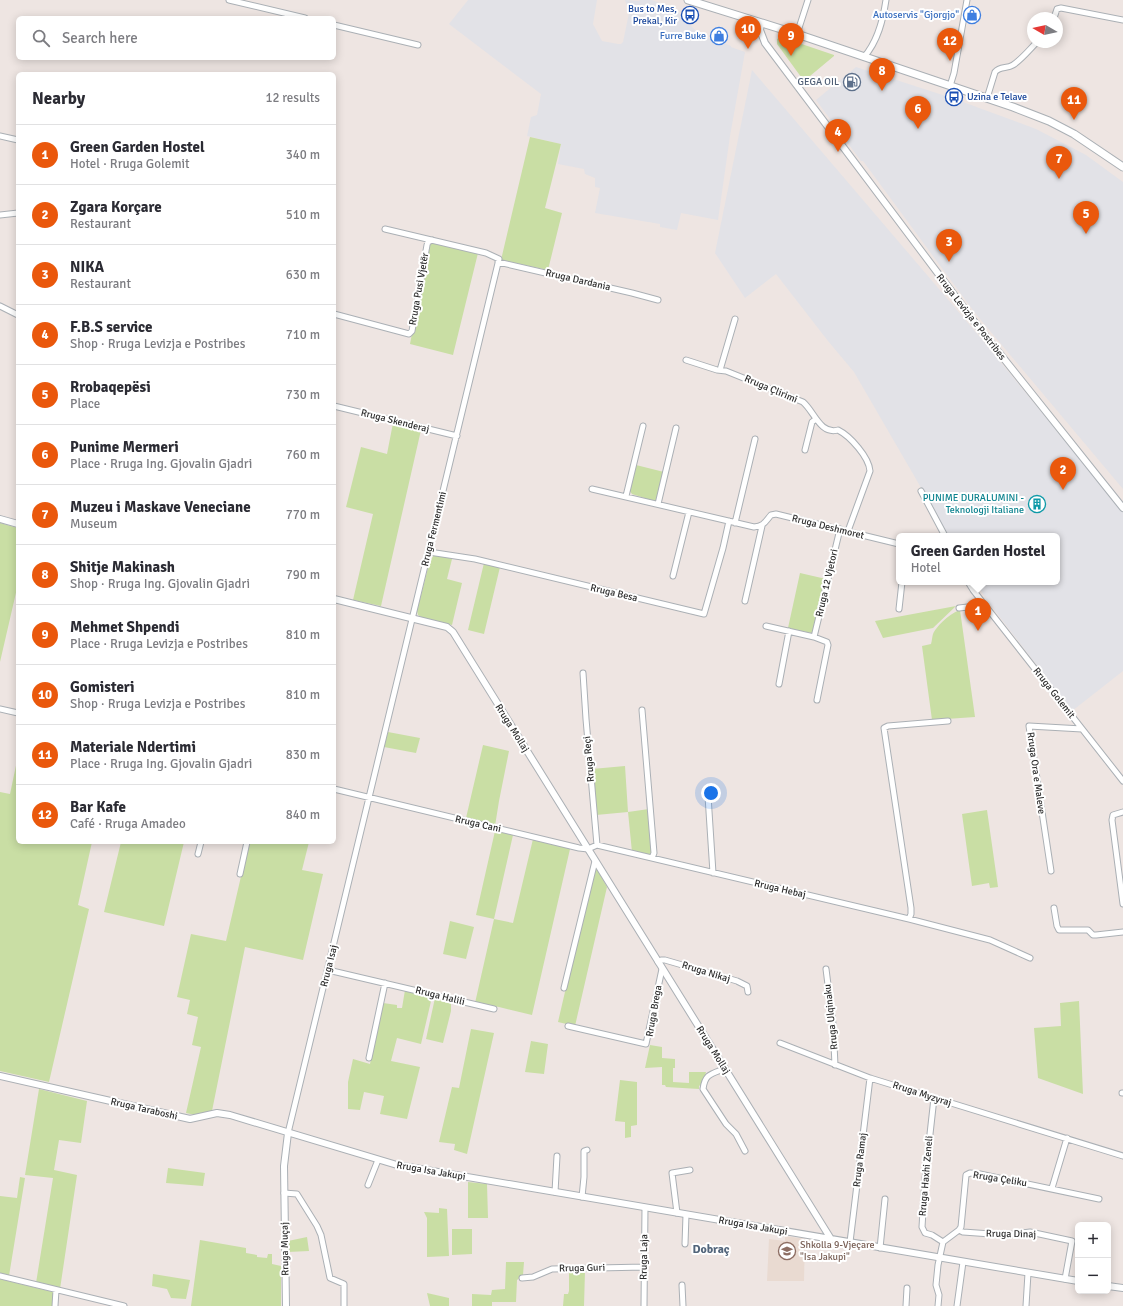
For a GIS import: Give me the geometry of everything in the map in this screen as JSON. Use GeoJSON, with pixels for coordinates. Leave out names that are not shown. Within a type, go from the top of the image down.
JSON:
{"type":"FeatureCollection","features":[{"type":"Feature","properties":{"kind":"main road"},"geometry":{"type":"LineString","coordinates":[[688,0],[987,98],[1049,121],[1074,134],[1123,167]]}},
{"type":"Feature","properties":{"kind":"street"},"geometry":{"type":"LineString","coordinates":[[229,0],[297,16]]}},
{"type":"Feature","properties":{"kind":"street"},"geometry":{"type":"LineString","coordinates":[[794,34],[798,31],[808,0]]}},
{"type":"Feature","properties":{"kind":"street"},"geometry":{"type":"LineString","coordinates":[[864,57],[883,21],[886,0]]}},
{"type":"Feature","properties":{"kind":"street"},"geometry":{"type":"LineString","coordinates":[[950,86],[954,73],[967,0]]}},
{"type":"Feature","properties":{"kind":"street"},"geometry":{"type":"LineString","coordinates":[[1056,12],[1057,8],[1061,8],[1123,20]]}},
{"type":"Feature","properties":{"kind":"street","name":"Rruga Levizja e Postribes"},"geometry":{"type":"LineString","coordinates":[[760,23],[760,30],[765,43],[883,202],[973,320],[1123,508]]}},
{"type":"Feature","properties":{"kind":"street"},"geometry":{"type":"LineString","coordinates":[[336,25],[418,45]]}},
{"type":"Feature","properties":{"kind":"street"},"geometry":{"type":"LineString","coordinates":[[987,98],[995,72],[1003,67],[1011,66],[1030,48]]}},
{"type":"Feature","properties":{"kind":"street"},"geometry":{"type":"LineString","coordinates":[[0,136],[16,140]]}},
{"type":"Feature","properties":{"kind":"street"},"geometry":{"type":"LineString","coordinates":[[0,215],[16,213]]}},
{"type":"Feature","properties":{"kind":"street","name":"Rruga Pusi Vjetër"},"geometry":{"type":"LineString","coordinates":[[385,229],[486,253],[499,261]]}},
{"type":"Feature","properties":{"kind":"street","name":"Rruga Pusi Vjetër"},"geometry":{"type":"LineString","coordinates":[[336,315],[409,334],[412,331],[428,242],[432,240]]}},
{"type":"Feature","properties":{"kind":"street","name":"Rruga Dardania"},"geometry":{"type":"LineString","coordinates":[[499,261],[658,300]]}},
{"type":"Feature","properties":{"kind":"street","name":"Rruga Fermentimi"},"geometry":{"type":"LineString","coordinates":[[369,798],[499,261]]}},
{"type":"Feature","properties":{"kind":"street"},"geometry":{"type":"LineString","coordinates":[[0,306],[16,314]]}},
{"type":"Feature","properties":{"kind":"street"},"geometry":{"type":"LineString","coordinates":[[720,370],[736,319]]}},
{"type":"Feature","properties":{"kind":"street","name":"Rruga Çlirimi"},"geometry":{"type":"LineString","coordinates":[[686,360],[726,371],[803,402],[809,406],[816,419],[824,427],[833,432],[838,430],[847,435],[870,466],[867,482],[848,531]]}},
{"type":"Feature","properties":{"kind":"street","name":"Rruga Skenderaj"},"geometry":{"type":"LineString","coordinates":[[336,406],[457,436]]}},
{"type":"Feature","properties":{"kind":"street"},"geometry":{"type":"LineString","coordinates":[[805,450],[812,422],[816,419]]}},
{"type":"Feature","properties":{"kind":"street"},"geometry":{"type":"LineString","coordinates":[[626,496],[643,426]]}},
{"type":"Feature","properties":{"kind":"street"},"geometry":{"type":"LineString","coordinates":[[658,504],[676,428]]}},
{"type":"Feature","properties":{"kind":"street"},"geometry":{"type":"LineString","coordinates":[[735,522],[755,439]]}},
{"type":"Feature","properties":{"kind":"street"},"geometry":{"type":"LineString","coordinates":[[592,489],[754,527],[762,526],[745,601]]}},
{"type":"Feature","properties":{"kind":"street"},"geometry":{"type":"LineString","coordinates":[[921,491],[942,533]]}},
{"type":"Feature","properties":{"kind":"street"},"geometry":{"type":"LineString","coordinates":[[673,576],[689,512]]}},
{"type":"Feature","properties":{"kind":"street","name":"Rruga Deshmoret"},"geometry":{"type":"LineString","coordinates":[[762,526],[766,524],[771,515],[776,514],[896,543]]}},
{"type":"Feature","properties":{"kind":"street"},"geometry":{"type":"LineString","coordinates":[[0,519],[16,522]]}},
{"type":"Feature","properties":{"kind":"street","name":"Rruga Besa"},"geometry":{"type":"LineString","coordinates":[[429,552],[475,560],[704,614],[723,548],[728,521]]}},
{"type":"Feature","properties":{"kind":"street","name":"Rruga 12 Vjetori"},"geometry":{"type":"LineString","coordinates":[[814,637],[840,529]]}},
{"type":"Feature","properties":{"kind":"street"},"geometry":{"type":"LineString","coordinates":[[900,609],[902,585]]}},
{"type":"Feature","properties":{"kind":"street","name":"Rruga Golemit"},"geometry":{"type":"LineString","coordinates":[[970,585],[1123,781]]}},
{"type":"Feature","properties":{"kind":"street","name":"Rruga Mollaj"},"geometry":{"type":"LineString","coordinates":[[336,599],[447,627],[453,632],[831,1239]]}},
{"type":"Feature","properties":{"kind":"street"},"geometry":{"type":"LineString","coordinates":[[959,608],[985,604]]}},
{"type":"Feature","properties":{"kind":"street"},"geometry":{"type":"LineString","coordinates":[[766,626],[814,637],[827,642],[828,645],[817,700]]}},
{"type":"Feature","properties":{"kind":"street"},"geometry":{"type":"LineString","coordinates":[[779,684],[789,631]]}},
{"type":"Feature","properties":{"kind":"street","name":"Rruga Reçi"},"geometry":{"type":"LineString","coordinates":[[583,673],[597,845]]}},
{"type":"Feature","properties":{"kind":"street"},"geometry":{"type":"LineString","coordinates":[[0,709],[16,713]]}},
{"type":"Feature","properties":{"kind":"street"},"geometry":{"type":"LineString","coordinates":[[642,710],[654,853],[652,858]]}},
{"type":"Feature","properties":{"kind":"street"},"geometry":{"type":"LineString","coordinates":[[909,920],[911,908],[884,728],[888,726],[948,721]]}},
{"type":"Feature","properties":{"kind":"street","name":"Rruga Ora e Maleve"},"geometry":{"type":"LineString","coordinates":[[1051,871],[1029,726],[1082,729]]}},
{"type":"Feature","properties":{"kind":"street","name":"Rruga Cani"},"geometry":{"type":"LineString","coordinates":[[336,790],[588,849]]}},
{"type":"Feature","properties":{"kind":"street"},"geometry":{"type":"LineString","coordinates":[[708,796],[713,873]]}},
{"type":"Feature","properties":{"kind":"street","name":"Rruga Isaj"},"geometry":{"type":"LineString","coordinates":[[288,1133],[369,798]]}},
{"type":"Feature","properties":{"kind":"street"},"geometry":{"type":"LineString","coordinates":[[1123,812],[1113,815],[1112,820],[1123,904]]}},
{"type":"Feature","properties":{"kind":"street"},"geometry":{"type":"LineString","coordinates":[[198,854],[200,844]]}},
{"type":"Feature","properties":{"kind":"street"},"geometry":{"type":"LineString","coordinates":[[240,874],[248,844]]}},
{"type":"Feature","properties":{"kind":"street"},"geometry":{"type":"LineString","coordinates":[[588,849],[597,845]]}},
{"type":"Feature","properties":{"kind":"street","name":"Rruga Hebaj"},"geometry":{"type":"LineString","coordinates":[[597,845],[990,940],[1030,958]]}},
{"type":"Feature","properties":{"kind":"street"},"geometry":{"type":"LineString","coordinates":[[564,988],[595,861]]}},
{"type":"Feature","properties":{"kind":"street"},"geometry":{"type":"LineString","coordinates":[[1054,908],[1056,926],[1059,930],[1088,930],[1093,935],[1123,932]]}},
{"type":"Feature","properties":{"kind":"street","name":"Rruga Nikaj"},"geometry":{"type":"LineString","coordinates":[[658,962],[665,960],[737,981],[747,986],[748,992]]}},
{"type":"Feature","properties":{"kind":"street","name":"Rruga Brega"},"geometry":{"type":"LineString","coordinates":[[568,1026],[646,1044],[662,969]]}},
{"type":"Feature","properties":{"kind":"street","name":"Rruga Ulqinaku"},"geometry":{"type":"LineString","coordinates":[[826,969],[833,1024],[835,1065]]}},
{"type":"Feature","properties":{"kind":"street","name":"Rruga Halili"},"geometry":{"type":"LineString","coordinates":[[328,970],[494,1009]]}},
{"type":"Feature","properties":{"kind":"street"},"geometry":{"type":"LineString","coordinates":[[369,1058],[385,984]]}},
{"type":"Feature","properties":{"kind":"street","name":"Rruga Myzyraj"},"geometry":{"type":"LineString","coordinates":[[780,1043],[870,1078],[1123,1156]]}},
{"type":"Feature","properties":{"kind":"street"},"geometry":{"type":"LineString","coordinates":[[724,1069],[708,1075],[703,1089],[726,1124],[736,1134],[745,1150]]}},
{"type":"Feature","properties":{"kind":"street","name":"Rruga Taraboshi"},"geometry":{"type":"LineString","coordinates":[[0,1076],[190,1119],[217,1114],[230,1115],[288,1133]]}},
{"type":"Feature","properties":{"kind":"street","name":"Rruga Ramaj"},"geometry":{"type":"LineString","coordinates":[[850,1242],[870,1078]]}},
{"type":"Feature","properties":{"kind":"street","name":"Rruga Haxhi Zeneli"},"geometry":{"type":"LineString","coordinates":[[934,1098],[925,1179],[922,1228],[925,1233],[932,1235],[943,1242]]}},
{"type":"Feature","properties":{"kind":"street","name":"Rruga Isa Jakupi"},"geometry":{"type":"LineString","coordinates":[[288,1133],[378,1160],[413,1168],[1075,1280]]}},
{"type":"Feature","properties":{"kind":"street","name":"Rruga Muçaj"},"geometry":{"type":"LineString","coordinates":[[286,1306],[284,1157],[288,1133]]}},
{"type":"Feature","properties":{"kind":"street"},"geometry":{"type":"LineString","coordinates":[[1052,1188],[1067,1138]]}},
{"type":"Feature","properties":{"kind":"street"},"geometry":{"type":"LineString","coordinates":[[582,1197],[584,1151],[587,1150]]}},
{"type":"Feature","properties":{"kind":"street"},"geometry":{"type":"LineString","coordinates":[[555,1192],[557,1156]]}},
{"type":"Feature","properties":{"kind":"street"},"geometry":{"type":"LineString","coordinates":[[368,1185],[378,1160]]}},
{"type":"Feature","properties":{"kind":"street"},"geometry":{"type":"LineString","coordinates":[[677,1213],[672,1174],[690,1170]]}},
{"type":"Feature","properties":{"kind":"street","name":"Rruga Çeliku"},"geometry":{"type":"LineString","coordinates":[[959,1230],[961,1227],[963,1214],[965,1180],[966,1175],[970,1173],[1052,1188],[1099,1199]]}},
{"type":"Feature","properties":{"kind":"street"},"geometry":{"type":"LineString","coordinates":[[284,1193],[297,1194],[317,1226],[321,1235],[330,1278],[344,1284],[344,1306]]}},
{"type":"Feature","properties":{"kind":"street"},"geometry":{"type":"LineString","coordinates":[[880,1248],[885,1199]]}},
{"type":"Feature","properties":{"kind":"street","name":"Rruga Laja"},"geometry":{"type":"LineString","coordinates":[[644,1306],[645,1208]]}},
{"type":"Feature","properties":{"kind":"street"},"geometry":{"type":"LineString","coordinates":[[685,1244],[686,1215]]}},
{"type":"Feature","properties":{"kind":"street"},"geometry":{"type":"LineString","coordinates":[[938,1306],[939,1295],[936,1285],[938,1265],[943,1242],[959,1230]]}},
{"type":"Feature","properties":{"kind":"street","name":"Rruga Dinaj"},"geometry":{"type":"LineString","coordinates":[[959,1230],[963,1232],[1005,1235],[1030,1232],[1072,1240],[1066,1279]]}},
{"type":"Feature","properties":{"kind":"street"},"geometry":{"type":"LineString","coordinates":[[957,1306],[963,1262]]}},
{"type":"Feature","properties":{"kind":"street","name":"Rruga Guri"},"geometry":{"type":"LineString","coordinates":[[522,1278],[533,1277],[552,1269],[644,1267]]}},
{"type":"Feature","properties":{"kind":"street"},"geometry":{"type":"LineString","coordinates":[[1026,1306],[1028,1273]]}},
{"type":"Feature","properties":{"kind":"street"},"geometry":{"type":"LineString","coordinates":[[0,1276],[124,1306]]}},
{"type":"Feature","properties":{"kind":"street"},"geometry":{"type":"LineString","coordinates":[[682,1284],[683,1306]]}},
{"type":"Feature","properties":{"kind":"street"},"geometry":{"type":"LineString","coordinates":[[1111,1286],[1123,1288]]}},
{"type":"Feature","properties":{"kind":"street"},"geometry":{"type":"LineString","coordinates":[[906,1306],[907,1288]]}},
{"type":"Feature","properties":{"kind":"street"},"geometry":{"type":"LineString","coordinates":[[55,1306],[56,1290]]}},
{"type":"Feature","properties":{"kind":"shaded area"},"geometry":{"type":"Polygon","coordinates":[[[468,0],[597,0],[593,24],[602,41],[621,44],[623,42],[629,13],[625,0],[652,0],[675,9],[697,32],[707,38],[745,52],[730,136],[718,220],[681,213],[677,230],[660,227],[660,224],[595,213],[600,188],[595,187],[595,178],[585,174],[584,169],[558,164],[561,144],[527,136],[531,117],[537,115],[541,94],[449,24],[468,0]]]}},
{"type":"Feature","properties":{"kind":"shaded area"},"geometry":{"type":"Polygon","coordinates":[[[856,67],[952,98],[1036,129],[1086,155],[1123,182],[1123,489],[975,313],[816,100],[856,67]]]}},
{"type":"Feature","properties":{"kind":"shaded area"},"geometry":{"type":"Polygon","coordinates":[[[752,70],[980,337],[1123,512],[1123,671],[1072,711],[986,599],[978,585],[1060,585],[1060,533],[947,533],[854,372],[776,274],[745,298],[715,253],[752,70]]]}},
{"type":"Feature","properties":{"kind":"shaded area","name":"Shkolla 9-Vjeçare \"Isa Jakupi\""},"geometry":{"type":"Polygon","coordinates":[[[785,1236],[805,1239],[804,1281],[767,1281],[769,1239],[785,1241],[785,1236]]]}},
{"type":"Feature","properties":{"kind":"green space"},"geometry":{"type":"Polygon","coordinates":[[[781,37],[834,56],[804,81],[777,44],[777,39],[781,37]]]}},
{"type":"Feature","properties":{"kind":"green space"},"geometry":{"type":"Polygon","coordinates":[[[530,137],[561,144],[545,208],[562,213],[548,270],[501,260],[530,137]]]}},
{"type":"Feature","properties":{"kind":"green space"},"geometry":{"type":"Polygon","coordinates":[[[433,242],[478,253],[453,355],[410,344],[429,247],[433,242]]]}},
{"type":"Feature","properties":{"kind":"green space"},"geometry":{"type":"Polygon","coordinates":[[[393,423],[421,430],[381,606],[353,600],[373,514],[346,507],[361,447],[387,454],[393,423]]]}},
{"type":"Feature","properties":{"kind":"green space"},"geometry":{"type":"Polygon","coordinates":[[[636,465],[664,472],[657,502],[632,494],[629,490],[636,465]]]}},
{"type":"Feature","properties":{"kind":"green space"},"geometry":{"type":"Polygon","coordinates":[[[0,523],[16,527],[16,593],[0,662],[0,523]]]}},
{"type":"Feature","properties":{"kind":"green space"},"geometry":{"type":"Polygon","coordinates":[[[438,555],[452,559],[447,579],[462,583],[452,625],[423,618],[418,615],[417,611],[429,564],[433,556],[438,555]]]}},
{"type":"Feature","properties":{"kind":"green space"},"geometry":{"type":"Polygon","coordinates":[[[484,563],[500,567],[484,634],[468,630],[484,563]]]}},
{"type":"Feature","properties":{"kind":"green space"},"geometry":{"type":"Polygon","coordinates":[[[800,573],[826,579],[814,630],[811,633],[788,628],[800,573]]]}},
{"type":"Feature","properties":{"kind":"green space"},"geometry":{"type":"Polygon","coordinates":[[[956,606],[933,628],[883,638],[875,621],[956,606]]]}},
{"type":"Feature","properties":{"kind":"green space"},"geometry":{"type":"Polygon","coordinates":[[[960,610],[975,717],[932,720],[922,646],[931,644],[933,634],[941,623],[960,610]]]}},
{"type":"Feature","properties":{"kind":"green space"},"geometry":{"type":"Polygon","coordinates":[[[388,732],[420,738],[416,753],[384,747],[388,732]]]}},
{"type":"Feature","properties":{"kind":"green space"},"geometry":{"type":"Polygon","coordinates":[[[483,745],[509,751],[495,826],[466,818],[483,745]]]}},
{"type":"Feature","properties":{"kind":"green space"},"geometry":{"type":"Polygon","coordinates":[[[16,766],[16,844],[92,844],[78,905],[89,909],[49,1082],[0,1071],[0,792],[10,794],[16,766]]]}},
{"type":"Feature","properties":{"kind":"green space"},"geometry":{"type":"Polygon","coordinates":[[[625,766],[628,812],[596,815],[592,769],[625,766]]]}},
{"type":"Feature","properties":{"kind":"green space"},"geometry":{"type":"Polygon","coordinates":[[[649,809],[652,851],[649,856],[632,852],[628,812],[649,809]]]}},
{"type":"Feature","properties":{"kind":"green space"},"geometry":{"type":"Polygon","coordinates":[[[987,810],[998,887],[990,888],[989,883],[972,886],[962,814],[987,810]]]}},
{"type":"Feature","properties":{"kind":"green space"},"geometry":{"type":"Polygon","coordinates":[[[495,831],[513,835],[494,919],[476,915],[495,831]]]}},
{"type":"Feature","properties":{"kind":"green space"},"geometry":{"type":"Polygon","coordinates":[[[533,839],[570,849],[532,1015],[475,1003],[494,919],[513,923],[533,839]]]}},
{"type":"Feature","properties":{"kind":"green space"},"geometry":{"type":"Polygon","coordinates":[[[121,844],[184,844],[164,926],[104,912],[121,844]]]}},
{"type":"Feature","properties":{"kind":"green space"},"geometry":{"type":"Polygon","coordinates":[[[249,844],[308,844],[302,870],[323,874],[303,960],[245,947],[212,1111],[195,1115],[186,1113],[201,1047],[192,1045],[198,1017],[187,1014],[190,1000],[177,997],[191,934],[226,941],[249,844]]]}},
{"type":"Feature","properties":{"kind":"green space"},"geometry":{"type":"Polygon","coordinates":[[[597,869],[607,887],[575,1026],[558,1022],[593,871],[597,869]]]}},
{"type":"Feature","properties":{"kind":"green space"},"geometry":{"type":"Polygon","coordinates":[[[450,921],[474,927],[466,959],[443,954],[450,921]]]}},
{"type":"Feature","properties":{"kind":"green space"},"geometry":{"type":"Polygon","coordinates":[[[405,990],[432,997],[421,1044],[397,1038],[391,1061],[420,1067],[407,1119],[380,1114],[384,1096],[364,1092],[360,1110],[348,1109],[348,1082],[353,1059],[370,1064],[383,1003],[397,1005],[397,1008],[402,1008],[405,990]]]}},
{"type":"Feature","properties":{"kind":"green space"},"geometry":{"type":"Polygon","coordinates":[[[435,998],[451,1001],[451,1011],[443,1043],[426,1039],[435,998]]]}},
{"type":"Feature","properties":{"kind":"green space"},"geometry":{"type":"Polygon","coordinates":[[[1079,1001],[1083,1094],[1038,1078],[1034,1028],[1061,1026],[1060,1003],[1079,1001]]]}},
{"type":"Feature","properties":{"kind":"green space"},"geometry":{"type":"Polygon","coordinates":[[[471,1029],[494,1033],[467,1154],[454,1150],[455,1144],[439,1142],[452,1087],[459,1088],[471,1029]]]}},
{"type":"Feature","properties":{"kind":"green space"},"geometry":{"type":"Polygon","coordinates":[[[531,1041],[548,1044],[544,1074],[525,1072],[531,1041]]]}},
{"type":"Feature","properties":{"kind":"green space"},"geometry":{"type":"Polygon","coordinates":[[[650,1045],[662,1047],[662,1058],[675,1059],[675,1068],[673,1068],[673,1082],[689,1083],[689,1072],[706,1072],[703,1083],[699,1086],[699,1089],[666,1087],[665,1085],[662,1085],[662,1067],[645,1068],[650,1045]]]}},
{"type":"Feature","properties":{"kind":"green space"},"geometry":{"type":"Polygon","coordinates":[[[620,1080],[637,1082],[637,1125],[631,1126],[631,1137],[625,1138],[625,1122],[615,1121],[620,1080]]]}},
{"type":"Feature","properties":{"kind":"green space"},"geometry":{"type":"Polygon","coordinates":[[[39,1089],[87,1101],[81,1143],[59,1140],[54,1170],[77,1175],[60,1289],[36,1283],[53,1178],[25,1175],[39,1089]]]}},
{"type":"Feature","properties":{"kind":"green space"},"geometry":{"type":"Polygon","coordinates":[[[168,1168],[205,1173],[203,1186],[166,1183],[168,1168]]]}},
{"type":"Feature","properties":{"kind":"green space"},"geometry":{"type":"Polygon","coordinates":[[[20,1177],[25,1178],[9,1276],[0,1274],[0,1196],[17,1198],[20,1177]]]}},
{"type":"Feature","properties":{"kind":"green space"},"geometry":{"type":"Polygon","coordinates":[[[468,1182],[487,1184],[488,1218],[468,1218],[468,1182]]]}},
{"type":"Feature","properties":{"kind":"green space"},"geometry":{"type":"Polygon","coordinates":[[[439,1208],[447,1209],[449,1256],[427,1257],[427,1218],[424,1212],[439,1213],[439,1208]]]}},
{"type":"Feature","properties":{"kind":"green space"},"geometry":{"type":"Polygon","coordinates":[[[452,1229],[472,1229],[472,1254],[452,1255],[452,1229]]]}},
{"type":"Feature","properties":{"kind":"green space"},"geometry":{"type":"Polygon","coordinates":[[[307,1237],[309,1251],[288,1252],[288,1241],[307,1237]]]}},
{"type":"Feature","properties":{"kind":"green space"},"geometry":{"type":"Polygon","coordinates":[[[200,1240],[246,1248],[246,1253],[257,1255],[257,1257],[267,1258],[268,1254],[272,1254],[272,1264],[281,1266],[281,1306],[191,1306],[200,1240]]]}},
{"type":"Feature","properties":{"kind":"green space"},"geometry":{"type":"Polygon","coordinates":[[[506,1262],[524,1262],[523,1275],[517,1280],[516,1302],[492,1302],[492,1306],[472,1306],[472,1294],[491,1295],[492,1290],[505,1289],[506,1262]]]}},
{"type":"Feature","properties":{"kind":"green space"},"geometry":{"type":"Polygon","coordinates":[[[569,1270],[585,1271],[584,1306],[563,1306],[564,1294],[568,1294],[569,1291],[569,1270]]]}},
{"type":"Feature","properties":{"kind":"green space"},"geometry":{"type":"Polygon","coordinates":[[[153,1274],[190,1280],[186,1299],[171,1298],[167,1289],[152,1286],[153,1274]]]}},
{"type":"Feature","properties":{"kind":"green space"},"geometry":{"type":"Polygon","coordinates":[[[0,1279],[53,1292],[53,1306],[0,1306],[0,1279]]]}},
{"type":"Feature","properties":{"kind":"green space"},"geometry":{"type":"Polygon","coordinates":[[[427,1293],[449,1298],[449,1306],[430,1306],[427,1293]]]}},
{"type":"Feature","properties":{"kind":"place","name":"Bus to Mes, Prekal, Kir"},"geometry":{"type":"Point","coordinates":[690,15]}},
{"type":"Feature","properties":{"kind":"place","name":"Autoservis \"Gjorgjo\""},"geometry":{"type":"Point","coordinates":[972,15]}},
{"type":"Feature","properties":{"kind":"place","name":"Furre Buke"},"geometry":{"type":"Point","coordinates":[719,36]}},
{"type":"Feature","properties":{"kind":"place","name":"Gomisteri"},"geometry":{"type":"Point","coordinates":[748,49]}},
{"type":"Feature","properties":{"kind":"place","name":"Mehmet Shpendi"},"geometry":{"type":"Point","coordinates":[791,56]}},
{"type":"Feature","properties":{"kind":"place","name":"Bar Kafe"},"geometry":{"type":"Point","coordinates":[950,61]}},
{"type":"Feature","properties":{"kind":"place","name":"GEGA OIL"},"geometry":{"type":"Point","coordinates":[852,82]}},
{"type":"Feature","properties":{"kind":"place","name":"Shitje Makinash"},"geometry":{"type":"Point","coordinates":[882,91]}},
{"type":"Feature","properties":{"kind":"place","name":"Uzina e Telave"},"geometry":{"type":"Point","coordinates":[954,97]}},
{"type":"Feature","properties":{"kind":"place","name":"Materiale Ndertimi"},"geometry":{"type":"Point","coordinates":[1074,120]}},
{"type":"Feature","properties":{"kind":"place","name":"Punime Mermeri"},"geometry":{"type":"Point","coordinates":[918,129]}},
{"type":"Feature","properties":{"kind":"place","name":"F.B.S service"},"geometry":{"type":"Point","coordinates":[838,152]}},
{"type":"Feature","properties":{"kind":"place","name":"Muzeu i Maskave Veneciane"},"geometry":{"type":"Point","coordinates":[1059,179]}},
{"type":"Feature","properties":{"kind":"place","name":"Rrobaqepësi"},"geometry":{"type":"Point","coordinates":[1086,234]}},
{"type":"Feature","properties":{"kind":"place","name":"NIKA"},"geometry":{"type":"Point","coordinates":[949,262]}},
{"type":"Feature","properties":{"kind":"place","name":"Zgara Korçare"},"geometry":{"type":"Point","coordinates":[1063,490]}},
{"type":"Feature","properties":{"kind":"place","name":"PUNIME DURALUMINI - Teknologji Italiane"},"geometry":{"type":"Point","coordinates":[1037,504]}},
{"type":"Feature","properties":{"kind":"place","name":"Green Garden Hostel"},"geometry":{"type":"Point","coordinates":[978,631]}},
{"type":"Feature","properties":{"kind":"place","name":"Shkolla 9-Vjeçare \"Isa Jakupi\""},"geometry":{"type":"Point","coordinates":[787,1251]}},
{"type":"Feature","properties":{"kind":"district","name":"Dobraç"},"geometry":{"type":"Point","coordinates":[711,1249]}}]}
